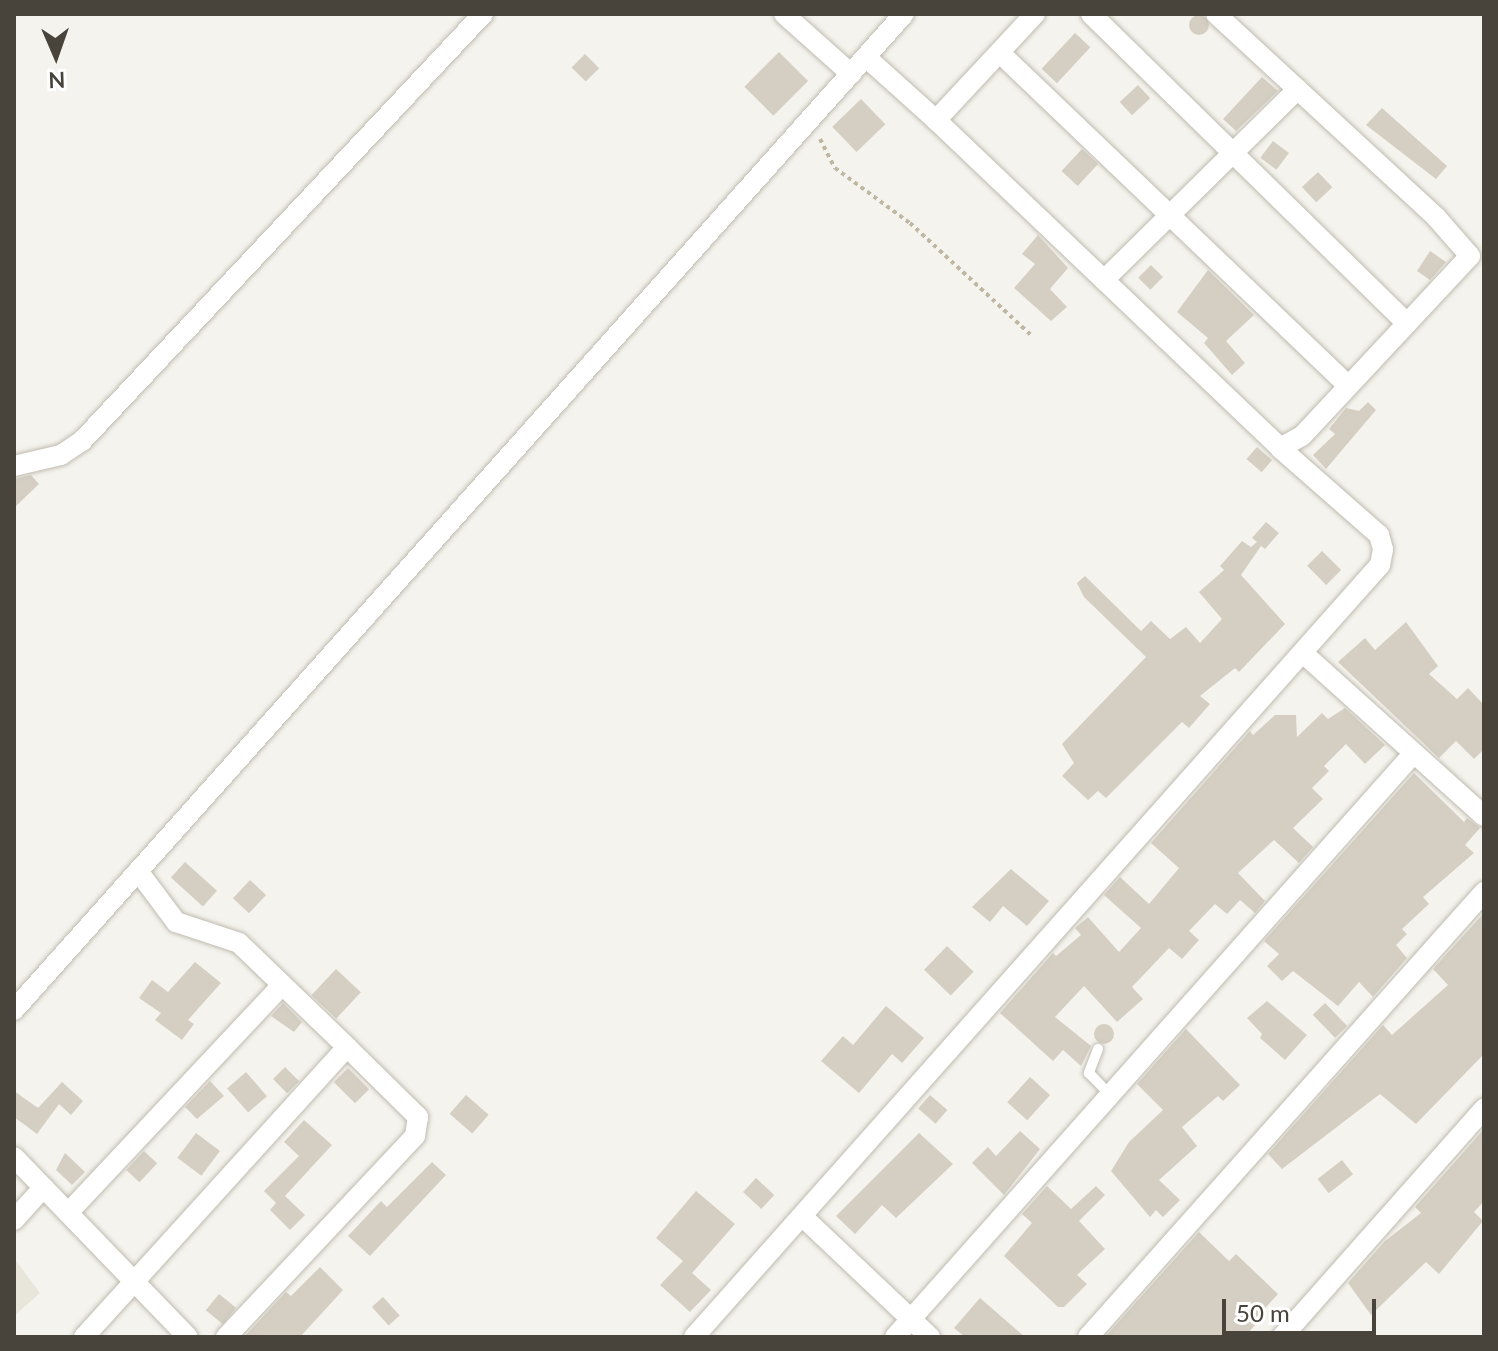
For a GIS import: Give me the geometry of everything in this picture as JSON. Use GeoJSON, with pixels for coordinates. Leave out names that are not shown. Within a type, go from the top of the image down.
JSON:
{"type":"FeatureCollection","features":[{"type":"Feature","properties":{"kind":"street"},"geometry":{"type":"LineString","coordinates":[[14,466],[61,455],[82,441],[483,14]]}},
{"type":"Feature","properties":{"kind":"street"},"geometry":{"type":"LineString","coordinates":[[784,14],[851,74]]}},
{"type":"Feature","properties":{"kind":"street"},"geometry":{"type":"LineString","coordinates":[[14,1010],[904,14]]}},
{"type":"Feature","properties":{"kind":"street"},"geometry":{"type":"LineString","coordinates":[[936,120],[1035,14]]}},
{"type":"Feature","properties":{"kind":"street"},"geometry":{"type":"LineString","coordinates":[[1091,14],[1407,323]]}},
{"type":"Feature","properties":{"kind":"street"},"geometry":{"type":"LineString","coordinates":[[1216,14],[1436,217],[1470,256],[1302,436],[1280,448]]}},
{"type":"Feature","properties":{"kind":"street"},"geometry":{"type":"LineString","coordinates":[[1000,53],[1349,386]]}},
{"type":"Feature","properties":{"kind":"street"},"geometry":{"type":"LineString","coordinates":[[694,1337],[1380,565],[1383,549],[1379,535],[1280,448],[866,57]]}},
{"type":"Feature","properties":{"kind":"street"},"geometry":{"type":"LineString","coordinates":[[1104,280],[1298,89]]}},
{"type":"Feature","properties":{"kind":"street"},"geometry":{"type":"LineString","coordinates":[[1303,653],[1484,816]]}},
{"type":"Feature","properties":{"kind":"street"},"geometry":{"type":"LineString","coordinates":[[895,1337],[1413,754]]}},
{"type":"Feature","properties":{"kind":"street"},"geometry":{"type":"LineString","coordinates":[[138,871],[176,922],[239,943],[418,1117],[415,1136],[226,1337]]}},
{"type":"Feature","properties":{"kind":"street"},"geometry":{"type":"LineString","coordinates":[[1088,1337],[1484,892]]}},
{"type":"Feature","properties":{"kind":"street"},"geometry":{"type":"LineString","coordinates":[[68,1213],[282,985]]}},
{"type":"Feature","properties":{"kind":"street"},"geometry":{"type":"LineString","coordinates":[[84,1337],[347,1047]]}},
{"type":"Feature","properties":{"kind":"street"},"geometry":{"type":"LineString","coordinates":[[1282,1337],[1484,1109]]}},
{"type":"Feature","properties":{"kind":"street"},"geometry":{"type":"LineString","coordinates":[[14,1157],[188,1337]]}},
{"type":"Feature","properties":{"kind":"street"},"geometry":{"type":"LineString","coordinates":[[14,1220],[43,1188]]}},
{"type":"Feature","properties":{"kind":"street"},"geometry":{"type":"LineString","coordinates":[[803,1217],[930,1337]]}},
{"type":"Feature","properties":{"kind":"lane"},"geometry":{"type":"LineString","coordinates":[[1098,1049],[1089,1073],[1109,1094]]}},
{"type":"Feature","properties":{"kind":"path"},"geometry":{"type":"LineString","coordinates":[[817,113],[822,148],[835,168],[910,223],[1032,336]]}},
{"type":"Feature","properties":{"kind":"shaded area"},"geometry":{"type":"Polygon","coordinates":[[[14,1258],[40,1293],[14,1316],[14,1258]]]}},
{"type":"Feature","properties":{"kind":"building"},"geometry":{"type":"Polygon","coordinates":[[[1199,15],[1206,18],[1209,25],[1206,32],[1199,35],[1192,32],[1189,25],[1192,18],[1199,15]]]}},
{"type":"Feature","properties":{"kind":"building"},"geometry":{"type":"Polygon","coordinates":[[[1075,33],[1090,47],[1057,83],[1042,69],[1075,33]]]}},
{"type":"Feature","properties":{"kind":"building"},"geometry":{"type":"Polygon","coordinates":[[[779,52],[808,81],[773,116],[744,87],[779,52]]]}},
{"type":"Feature","properties":{"kind":"building"},"geometry":{"type":"Polygon","coordinates":[[[585,54],[599,68],[586,82],[572,67],[585,54]]]}},
{"type":"Feature","properties":{"kind":"building"},"geometry":{"type":"Polygon","coordinates":[[[1262,77],[1278,91],[1236,131],[1223,119],[1262,77]]]}},
{"type":"Feature","properties":{"kind":"building"},"geometry":{"type":"Polygon","coordinates":[[[1138,85],[1150,98],[1132,115],[1120,102],[1138,85]]]}},
{"type":"Feature","properties":{"kind":"building"},"geometry":{"type":"Polygon","coordinates":[[[861,99],[885,124],[857,152],[832,127],[861,99]]]}},
{"type":"Feature","properties":{"kind":"building"},"geometry":{"type":"Polygon","coordinates":[[[1382,108],[1447,166],[1436,179],[1366,125],[1382,108]]]}},
{"type":"Feature","properties":{"kind":"building"},"geometry":{"type":"Polygon","coordinates":[[[1273,141],[1289,153],[1276,170],[1260,158],[1273,141]]]}},
{"type":"Feature","properties":{"kind":"building"},"geometry":{"type":"Polygon","coordinates":[[[1082,149],[1098,164],[1078,186],[1062,171],[1082,149]]]}},
{"type":"Feature","properties":{"kind":"building"},"geometry":{"type":"Polygon","coordinates":[[[1318,172],[1332,187],[1316,202],[1302,187],[1318,172]]]}},
{"type":"Feature","properties":{"kind":"building"},"geometry":{"type":"Polygon","coordinates":[[[1038,235],[1068,268],[1050,289],[1067,307],[1051,321],[1014,288],[1035,264],[1022,254],[1038,235]]]}},
{"type":"Feature","properties":{"kind":"building"},"geometry":{"type":"Polygon","coordinates":[[[1430,251],[1446,262],[1430,280],[1417,271],[1430,251]]]}},
{"type":"Feature","properties":{"kind":"building"},"geometry":{"type":"Polygon","coordinates":[[[1151,265],[1163,277],[1150,290],[1138,278],[1151,265]]]}},
{"type":"Feature","properties":{"kind":"building"},"geometry":{"type":"Polygon","coordinates":[[[1208,270],[1254,315],[1226,341],[1245,363],[1232,375],[1204,343],[1208,338],[1177,312],[1208,270]]]}},
{"type":"Feature","properties":{"kind":"building"},"geometry":{"type":"Polygon","coordinates":[[[1368,402],[1376,410],[1326,469],[1313,455],[1335,434],[1329,429],[1346,408],[1359,411],[1368,402]]]}},
{"type":"Feature","properties":{"kind":"building"},"geometry":{"type":"Polygon","coordinates":[[[1257,447],[1272,460],[1262,472],[1247,459],[1257,447]]]}},
{"type":"Feature","properties":{"kind":"building"},"geometry":{"type":"Polygon","coordinates":[[[31,475],[39,484],[14,508],[14,479],[31,475]]]}},
{"type":"Feature","properties":{"kind":"building"},"geometry":{"type":"Polygon","coordinates":[[[1266,522],[1279,533],[1265,549],[1261,546],[1241,575],[1285,624],[1239,672],[1235,668],[1200,696],[1210,704],[1189,728],[1182,722],[1106,798],[1098,791],[1088,800],[1062,776],[1074,763],[1062,744],[1146,657],[1084,597],[1077,583],[1085,576],[1141,631],[1151,621],[1170,639],[1186,627],[1200,643],[1222,619],[1199,592],[1224,570],[1220,566],[1242,541],[1251,547],[1257,542],[1252,538],[1266,522]]]}},
{"type":"Feature","properties":{"kind":"building"},"geometry":{"type":"Polygon","coordinates":[[[1322,551],[1341,570],[1326,585],[1307,566],[1322,551]]]}},
{"type":"Feature","properties":{"kind":"building"},"geometry":{"type":"Polygon","coordinates":[[[1406,622],[1438,666],[1429,674],[1457,699],[1468,688],[1484,705],[1484,749],[1474,759],[1456,741],[1439,758],[1338,662],[1365,638],[1375,650],[1406,622]]]}},
{"type":"Feature","properties":{"kind":"building"},"geometry":{"type":"Polygon","coordinates":[[[1345,708],[1385,745],[1365,764],[1346,744],[1324,766],[1329,771],[1312,788],[1323,799],[1293,828],[1313,847],[1299,863],[1274,840],[1238,873],[1265,901],[1255,913],[1240,900],[1227,914],[1215,904],[1189,931],[1199,940],[1182,959],[1169,948],[1132,987],[1143,999],[1117,1022],[1084,986],[1055,1017],[1091,1046],[1081,1066],[1063,1050],[1053,1061],[1000,1013],[1053,953],[1056,956],[1081,935],[1075,928],[1088,917],[1119,952],[1141,928],[1104,895],[1120,877],[1149,904],[1179,868],[1151,843],[1250,731],[1253,735],[1275,715],[1296,715],[1297,737],[1322,713],[1328,719],[1345,708]]]}},
{"type":"Feature","properties":{"kind":"building"},"geometry":{"type":"Polygon","coordinates":[[[1414,773],[1464,822],[1467,818],[1480,828],[1465,845],[1474,853],[1423,897],[1429,904],[1402,929],[1407,934],[1396,945],[1407,958],[1373,997],[1359,982],[1338,1006],[1293,971],[1282,981],[1267,966],[1279,954],[1264,941],[1414,773]]]}},
{"type":"Feature","properties":{"kind":"building"},"geometry":{"type":"Polygon","coordinates":[[[185,862],[217,891],[203,906],[171,878],[185,862]]]}},
{"type":"Feature","properties":{"kind":"building"},"geometry":{"type":"Polygon","coordinates":[[[1011,869],[1049,901],[1027,926],[1003,906],[990,922],[972,907],[1011,869]]]}},
{"type":"Feature","properties":{"kind":"building"},"geometry":{"type":"Polygon","coordinates":[[[250,880],[266,895],[249,913],[233,898],[250,880]]]}},
{"type":"Feature","properties":{"kind":"building"},"geometry":{"type":"Polygon","coordinates":[[[1484,913],[1484,1054],[1416,1124],[1380,1094],[1282,1169],[1268,1154],[1383,1025],[1392,1035],[1448,985],[1433,969],[1484,913]]]}},
{"type":"Feature","properties":{"kind":"building"},"geometry":{"type":"Polygon","coordinates":[[[947,946],[974,972],[951,995],[924,970],[947,946]]]}},
{"type":"Feature","properties":{"kind":"building"},"geometry":{"type":"Polygon","coordinates":[[[195,962],[221,983],[188,1020],[194,1024],[182,1040],[155,1020],[161,1013],[139,998],[152,980],[168,992],[195,962]]]}},
{"type":"Feature","properties":{"kind":"building"},"geometry":{"type":"Polygon","coordinates":[[[336,969],[361,992],[336,1019],[311,995],[336,969]]]}},
{"type":"Feature","properties":{"kind":"building"},"geometry":{"type":"Polygon","coordinates":[[[1267,1001],[1307,1035],[1285,1060],[1260,1038],[1262,1034],[1247,1018],[1267,1001]]]}},
{"type":"Feature","properties":{"kind":"building"},"geometry":{"type":"Polygon","coordinates":[[[283,1003],[302,1022],[294,1032],[271,1016],[283,1003]]]}},
{"type":"Feature","properties":{"kind":"building"},"geometry":{"type":"Polygon","coordinates":[[[1325,1003],[1347,1026],[1335,1038],[1313,1015],[1325,1003]]]}},
{"type":"Feature","properties":{"kind":"building"},"geometry":{"type":"Polygon","coordinates":[[[886,1006],[924,1038],[902,1063],[892,1054],[859,1093],[821,1061],[843,1036],[853,1045],[886,1006]]]}},
{"type":"Feature","properties":{"kind":"building"},"geometry":{"type":"Polygon","coordinates":[[[1100,1024],[1108,1024],[1114,1034],[1108,1044],[1100,1044],[1094,1038],[1094,1030],[1100,1024]]]}},
{"type":"Feature","properties":{"kind":"building"},"geometry":{"type":"Polygon","coordinates":[[[1186,1029],[1240,1085],[1223,1101],[1218,1096],[1182,1127],[1197,1146],[1159,1180],[1180,1200],[1163,1217],[1156,1210],[1150,1217],[1111,1171],[1129,1142],[1163,1110],[1137,1084],[1186,1029]]]}},
{"type":"Feature","properties":{"kind":"building"},"geometry":{"type":"Polygon","coordinates":[[[285,1067],[299,1081],[287,1093],[273,1079],[285,1067]]]}},
{"type":"Feature","properties":{"kind":"building"},"geometry":{"type":"Polygon","coordinates":[[[348,1068],[369,1089],[355,1103],[334,1082],[348,1068]]]}},
{"type":"Feature","properties":{"kind":"building"},"geometry":{"type":"Polygon","coordinates":[[[246,1072],[267,1096],[248,1113],[227,1088],[246,1072]]]}},
{"type":"Feature","properties":{"kind":"building"},"geometry":{"type":"Polygon","coordinates":[[[1030,1077],[1050,1095],[1027,1120],[1007,1102],[1030,1077]]]}},
{"type":"Feature","properties":{"kind":"building"},"geometry":{"type":"Polygon","coordinates":[[[210,1081],[224,1096],[197,1119],[185,1107],[210,1081]]]}},
{"type":"Feature","properties":{"kind":"building"},"geometry":{"type":"Polygon","coordinates":[[[62,1082],[83,1101],[71,1115],[59,1104],[37,1134],[14,1117],[14,1091],[38,1108],[62,1082]]]}},
{"type":"Feature","properties":{"kind":"building"},"geometry":{"type":"Polygon","coordinates":[[[466,1095],[489,1115],[472,1134],[450,1114],[466,1095]]]}},
{"type":"Feature","properties":{"kind":"building"},"geometry":{"type":"Polygon","coordinates":[[[930,1095],[947,1110],[936,1124],[918,1109],[930,1095]]]}},
{"type":"Feature","properties":{"kind":"building"},"geometry":{"type":"Polygon","coordinates":[[[304,1120],[332,1145],[285,1196],[305,1215],[290,1230],[270,1210],[276,1203],[264,1191],[299,1156],[284,1142],[304,1120]]]}},
{"type":"Feature","properties":{"kind":"building"},"geometry":{"type":"Polygon","coordinates":[[[1484,1129],[1484,1201],[1474,1212],[1483,1221],[1439,1274],[1426,1262],[1371,1315],[1348,1283],[1385,1241],[1421,1213],[1415,1207],[1484,1129]]]}},
{"type":"Feature","properties":{"kind":"building"},"geometry":{"type":"Polygon","coordinates":[[[1020,1131],[1040,1149],[1004,1195],[972,1163],[988,1147],[996,1156],[1020,1131]]]}},
{"type":"Feature","properties":{"kind":"building"},"geometry":{"type":"Polygon","coordinates":[[[196,1133],[220,1151],[201,1176],[177,1158],[196,1133]]]}},
{"type":"Feature","properties":{"kind":"building"},"geometry":{"type":"Polygon","coordinates":[[[919,1133],[953,1164],[896,1218],[882,1205],[855,1234],[836,1216],[919,1133]]]}},
{"type":"Feature","properties":{"kind":"building"},"geometry":{"type":"Polygon","coordinates":[[[144,1151],[157,1163],[139,1182],[126,1170],[144,1151]]]}},
{"type":"Feature","properties":{"kind":"building"},"geometry":{"type":"Polygon","coordinates":[[[65,1153],[85,1172],[72,1185],[56,1170],[65,1153]]]}},
{"type":"Feature","properties":{"kind":"building"},"geometry":{"type":"Polygon","coordinates":[[[1342,1160],[1353,1174],[1329,1193],[1318,1179],[1342,1160]]]}},
{"type":"Feature","properties":{"kind":"building"},"geometry":{"type":"Polygon","coordinates":[[[432,1162],[446,1175],[370,1256],[348,1236],[381,1201],[387,1207],[432,1162]]]}},
{"type":"Feature","properties":{"kind":"building"},"geometry":{"type":"Polygon","coordinates":[[[756,1178],[774,1195],[761,1209],[743,1192],[756,1178]]]}},
{"type":"Feature","properties":{"kind":"building"},"geometry":{"type":"Polygon","coordinates":[[[1047,1186],[1071,1209],[1096,1186],[1105,1195],[1079,1221],[1105,1249],[1077,1275],[1087,1284],[1064,1307],[1058,1307],[1004,1256],[1032,1223],[1022,1214],[1047,1186]]]}},
{"type":"Feature","properties":{"kind":"building"},"geometry":{"type":"Polygon","coordinates":[[[696,1191],[735,1224],[692,1273],[711,1290],[690,1312],[660,1285],[683,1261],[656,1238],[696,1191]]]}},
{"type":"Feature","properties":{"kind":"building"},"geometry":{"type":"Polygon","coordinates":[[[1199,1232],[1229,1261],[1236,1254],[1278,1294],[1257,1317],[1260,1320],[1244,1337],[1105,1337],[1199,1232]]]}},
{"type":"Feature","properties":{"kind":"building"},"geometry":{"type":"Polygon","coordinates":[[[320,1267],[343,1290],[300,1337],[244,1337],[286,1292],[291,1296],[320,1267]]]}},
{"type":"Feature","properties":{"kind":"building"},"geometry":{"type":"Polygon","coordinates":[[[219,1294],[236,1308],[223,1324],[206,1310],[219,1294]]]}},
{"type":"Feature","properties":{"kind":"building"},"geometry":{"type":"Polygon","coordinates":[[[383,1297],[400,1316],[389,1326],[372,1307],[383,1297]]]}},
{"type":"Feature","properties":{"kind":"building"},"geometry":{"type":"Polygon","coordinates":[[[980,1298],[1025,1337],[965,1337],[954,1328],[980,1298]]]}}]}
